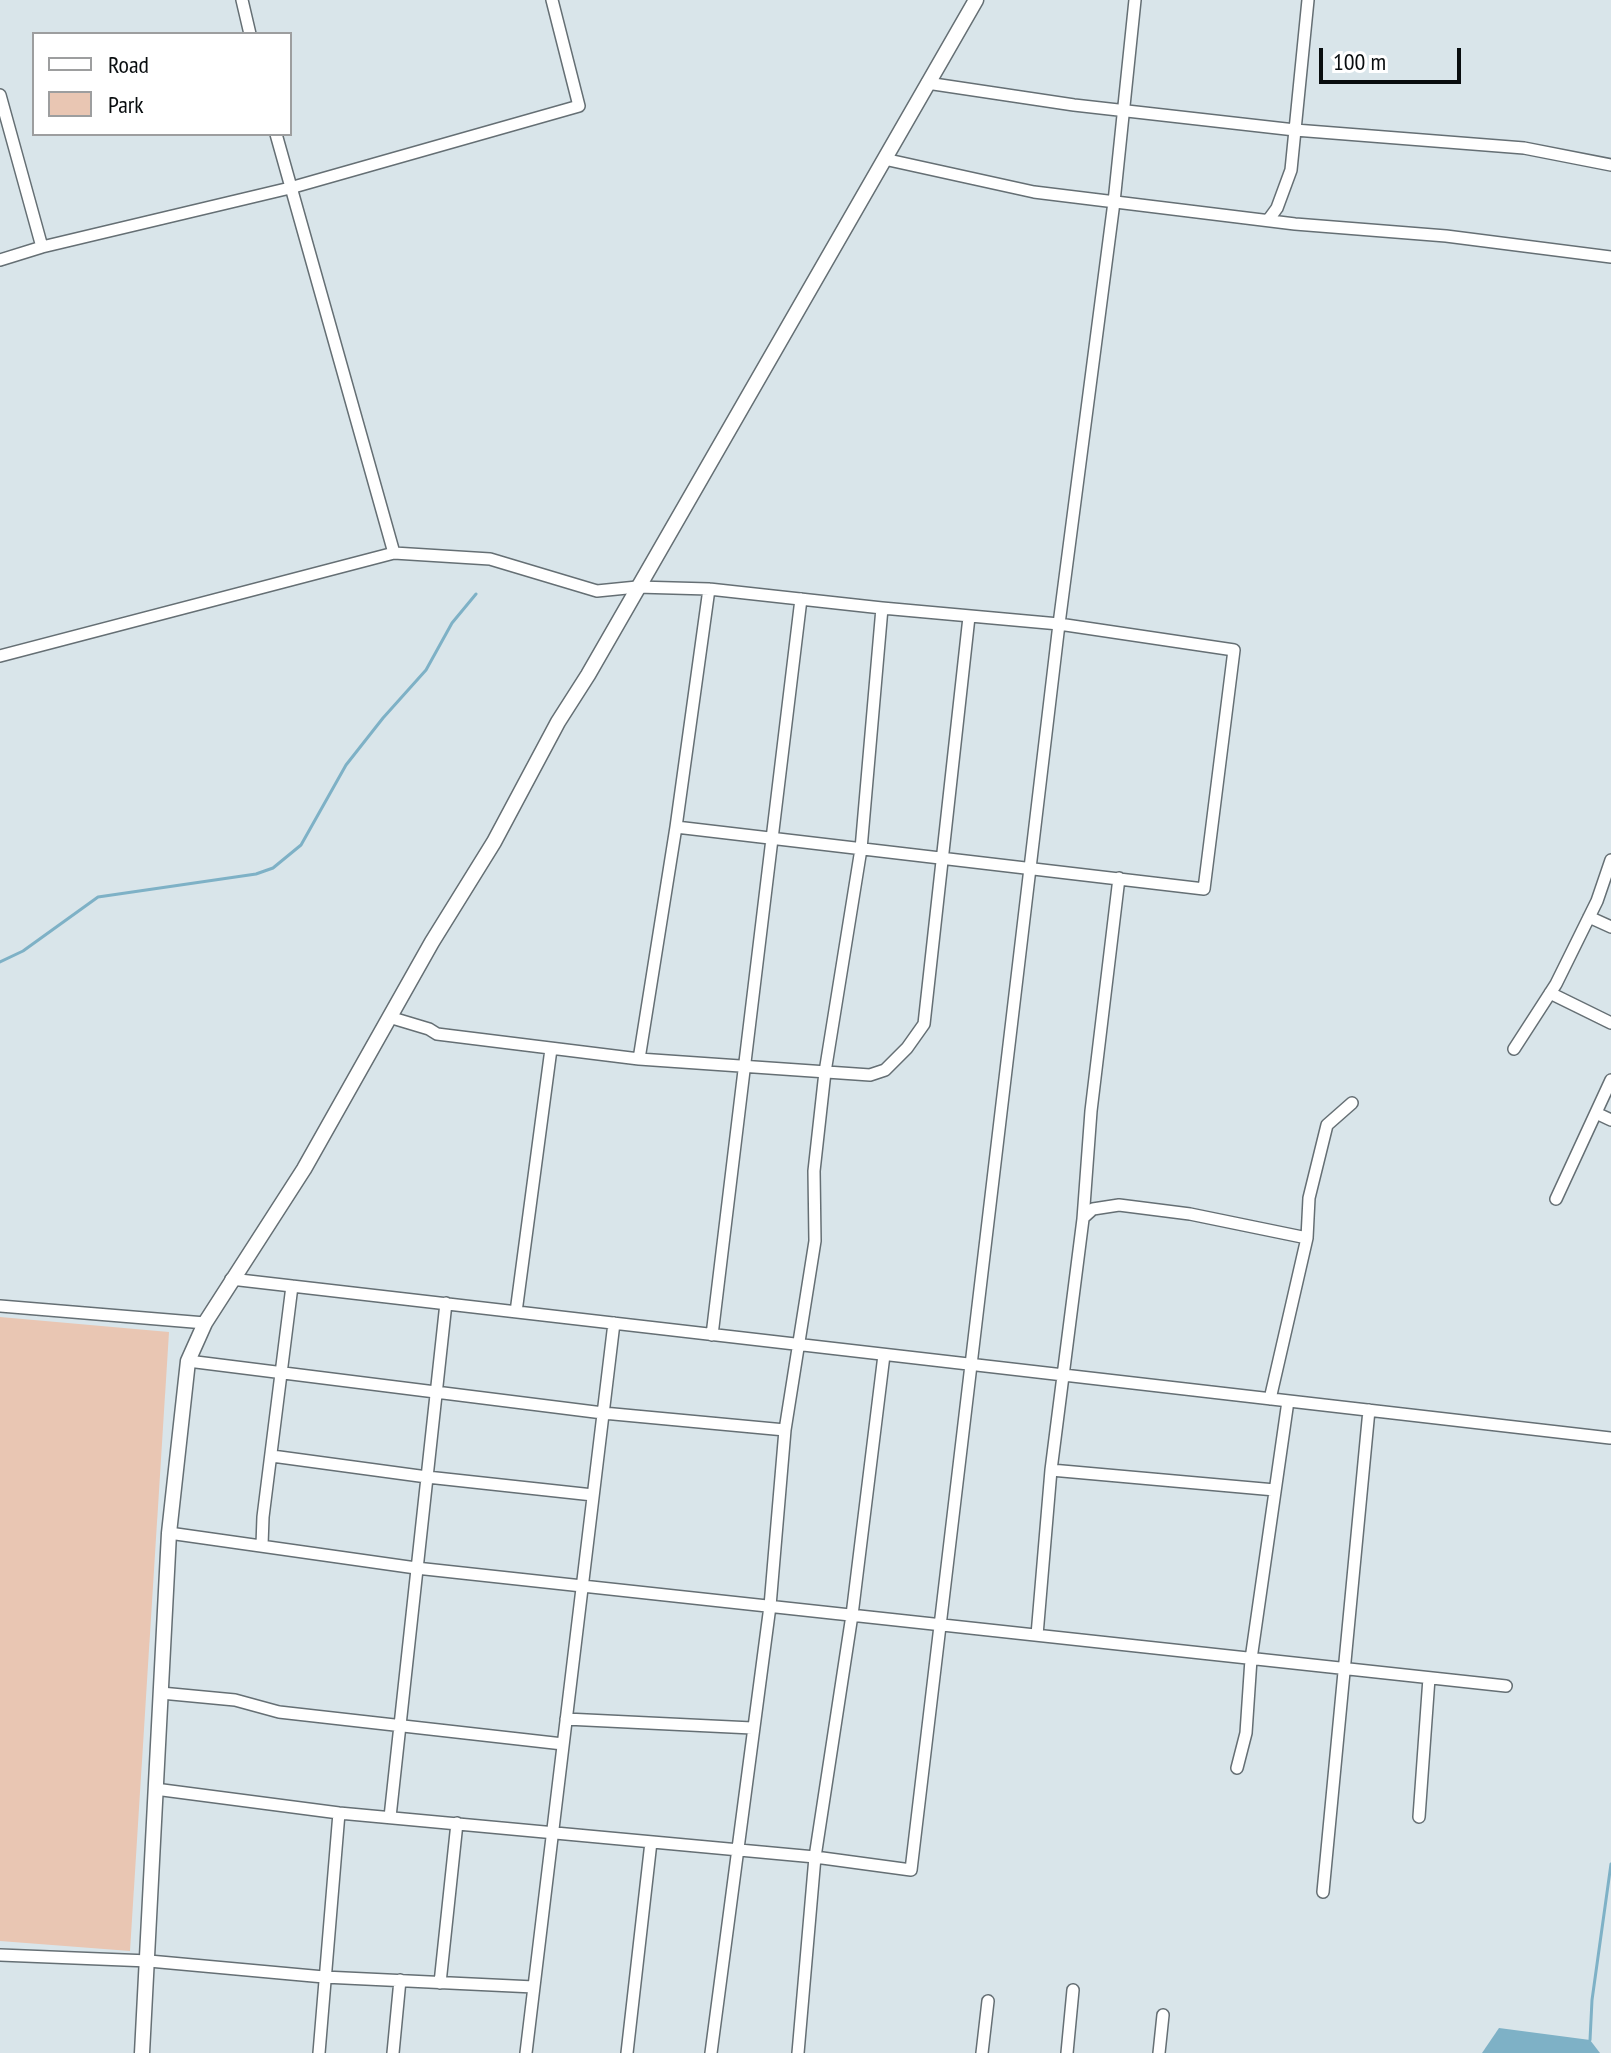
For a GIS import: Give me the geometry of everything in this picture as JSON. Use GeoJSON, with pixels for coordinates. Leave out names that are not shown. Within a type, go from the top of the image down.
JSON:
{"type":"FeatureCollection","features":[{"type":"Feature","properties":{"kind":"street"},"geometry":{"type":"LineString","coordinates":[[242,0],[250,32]]}},
{"type":"Feature","properties":{"kind":"street"},"geometry":{"type":"LineString","coordinates":[[0,260],[42,247],[290,188],[579,106],[552,0]]}},
{"type":"Feature","properties":{"kind":"street"},"geometry":{"type":"LineString","coordinates":[[142,2053],[169,1533],[188,1361],[205,1323],[304,1169],[389,1017],[494,842],[558,722],[976,0]]}},
{"type":"Feature","properties":{"kind":"street"},"geometry":{"type":"LineString","coordinates":[[155,1789],[339,1813],[815,1857],[911,1870],[1059,624],[1114,202],[1135,0]]}},
{"type":"Feature","properties":{"kind":"street"},"geometry":{"type":"LineString","coordinates":[[1269,219],[1277,208],[1291,170],[1308,0]]}},
{"type":"Feature","properties":{"kind":"street"},"geometry":{"type":"LineString","coordinates":[[927,83],[1074,105],[1295,130],[1524,148],[1611,165]]}},
{"type":"Feature","properties":{"kind":"street"},"geometry":{"type":"LineString","coordinates":[[0,95],[42,247]]}},
{"type":"Feature","properties":{"kind":"street"},"geometry":{"type":"LineString","coordinates":[[277,136],[394,553]]}},
{"type":"Feature","properties":{"kind":"street"},"geometry":{"type":"LineString","coordinates":[[884,159],[1034,192],[1295,224],[1446,236],[1611,257]]}},
{"type":"Feature","properties":{"kind":"street"},"geometry":{"type":"LineString","coordinates":[[0,656],[394,553],[490,559],[597,591],[637,587],[709,589],[1059,624],[1234,650],[1204,889],[676,827]]}},
{"type":"Feature","properties":{"kind":"street"},"geometry":{"type":"LineString","coordinates":[[639,1059],[676,827],[709,589]]}},
{"type":"Feature","properties":{"kind":"street"},"geometry":{"type":"LineString","coordinates":[[712,1335],[801,599]]}},
{"type":"Feature","properties":{"kind":"street"},"geometry":{"type":"LineString","coordinates":[[711,2053],[770,1606],[785,1430],[815,1241],[814,1171],[825,1072],[861,849],[882,608]]}},
{"type":"Feature","properties":{"kind":"street"},"geometry":{"type":"LineString","coordinates":[[389,1017],[437,1034],[639,1059],[870,1075],[885,1070],[907,1048],[924,1024],[969,617]]}},
{"type":"Feature","properties":{"kind":"street"},"geometry":{"type":"LineString","coordinates":[[1514,1049],[1550,993],[1589,917],[1611,860]]}},
{"type":"Feature","properties":{"kind":"street"},"geometry":{"type":"LineString","coordinates":[[1037,1635],[1051,1470],[1083,1219],[1091,1111],[1119,878]]}},
{"type":"Feature","properties":{"kind":"street"},"geometry":{"type":"LineString","coordinates":[[1589,917],[1611,927]]}},
{"type":"Feature","properties":{"kind":"street"},"geometry":{"type":"LineString","coordinates":[[1550,993],[1611,1023]]}},
{"type":"Feature","properties":{"kind":"street"},"geometry":{"type":"LineString","coordinates":[[516,1312],[551,1049]]}},
{"type":"Feature","properties":{"kind":"street"},"geometry":{"type":"LineString","coordinates":[[1556,1199],[1611,1080]]}},
{"type":"Feature","properties":{"kind":"street"},"geometry":{"type":"LineString","coordinates":[[1270,1399],[1307,1238],[1309,1198],[1327,1125],[1352,1103]]}},
{"type":"Feature","properties":{"kind":"street"},"geometry":{"type":"LineString","coordinates":[[1596,1113],[1611,1120]]}},
{"type":"Feature","properties":{"kind":"street"},"geometry":{"type":"LineString","coordinates":[[1083,1219],[1093,1209],[1119,1205],[1190,1214],[1307,1238]]}},
{"type":"Feature","properties":{"kind":"street"},"geometry":{"type":"LineString","coordinates":[[231,1279],[1610,1438]]}},
{"type":"Feature","properties":{"kind":"street"},"geometry":{"type":"LineString","coordinates":[[262,1545],[292,1286]]}},
{"type":"Feature","properties":{"kind":"street"},"geometry":{"type":"LineString","coordinates":[[390,1817],[446,1303]]}},
{"type":"Feature","properties":{"kind":"street"},"geometry":{"type":"LineString","coordinates":[[0,1306],[205,1323]]}},
{"type":"Feature","properties":{"kind":"street"},"geometry":{"type":"LineString","coordinates":[[526,2053],[614,1323]]}},
{"type":"Feature","properties":{"kind":"street"},"geometry":{"type":"LineString","coordinates":[[798,2053],[815,1857],[852,1615],[884,1355]]}},
{"type":"Feature","properties":{"kind":"street"},"geometry":{"type":"LineString","coordinates":[[188,1361],[603,1413],[785,1430]]}},
{"type":"Feature","properties":{"kind":"street"},"geometry":{"type":"LineString","coordinates":[[1237,1768],[1246,1733],[1251,1659],[1288,1401]]}},
{"type":"Feature","properties":{"kind":"street"},"geometry":{"type":"LineString","coordinates":[[1323,1892],[1369,1410]]}},
{"type":"Feature","properties":{"kind":"street"},"geometry":{"type":"LineString","coordinates":[[272,1456],[593,1495]]}},
{"type":"Feature","properties":{"kind":"street"},"geometry":{"type":"LineString","coordinates":[[1051,1470],[1275,1490]]}},
{"type":"Feature","properties":{"kind":"street"},"geometry":{"type":"LineString","coordinates":[[169,1533],[416,1568],[1506,1686]]}},
{"type":"Feature","properties":{"kind":"street"},"geometry":{"type":"LineString","coordinates":[[1419,1817],[1429,1678]]}},
{"type":"Feature","properties":{"kind":"street"},"geometry":{"type":"LineString","coordinates":[[161,1693],[235,1700],[279,1712],[563,1744]]}},
{"type":"Feature","properties":{"kind":"street"},"geometry":{"type":"LineString","coordinates":[[566,1719],[752,1728]]}},
{"type":"Feature","properties":{"kind":"street"},"geometry":{"type":"LineString","coordinates":[[319,2053],[339,1813]]}},
{"type":"Feature","properties":{"kind":"street"},"geometry":{"type":"LineString","coordinates":[[440,1983],[457,1823]]}},
{"type":"Feature","properties":{"kind":"street"},"geometry":{"type":"LineString","coordinates":[[627,2053],[651,1842]]}},
{"type":"Feature","properties":{"kind":"street"},"geometry":{"type":"LineString","coordinates":[[0,1955],[149,1961],[324,1977],[534,1987]]}},
{"type":"Feature","properties":{"kind":"street"},"geometry":{"type":"LineString","coordinates":[[393,2053],[400,1980]]}},
{"type":"Feature","properties":{"kind":"street"},"geometry":{"type":"LineString","coordinates":[[1067,2053],[1073,1990]]}},
{"type":"Feature","properties":{"kind":"street"},"geometry":{"type":"LineString","coordinates":[[982,2053],[988,2001]]}},
{"type":"Feature","properties":{"kind":"street"},"geometry":{"type":"LineString","coordinates":[[1159,2053],[1163,2015]]}},
{"type":"Feature","properties":{"kind":"green space"},"geometry":{"type":"Polygon","coordinates":[[[0,1317],[169,1332],[130,1951],[0,1941],[0,1317]]]}},
{"type":"Feature","properties":{"kind":"water"},"geometry":{"type":"Polygon","coordinates":[[[1499,2028],[1590,2040],[1600,2053],[1482,2053],[1499,2028]]]}},
{"type":"Feature","properties":{"kind":"waterway"},"geometry":{"type":"LineString","coordinates":[[0,962],[23,951],[98,897],[256,874],[273,868],[301,845],[346,765],[426,670],[452,623],[476,594]]}},
{"type":"Feature","properties":{"kind":"waterway"},"geometry":{"type":"LineString","coordinates":[[1590,2040],[1592,2000],[1611,1864]]}}]}
